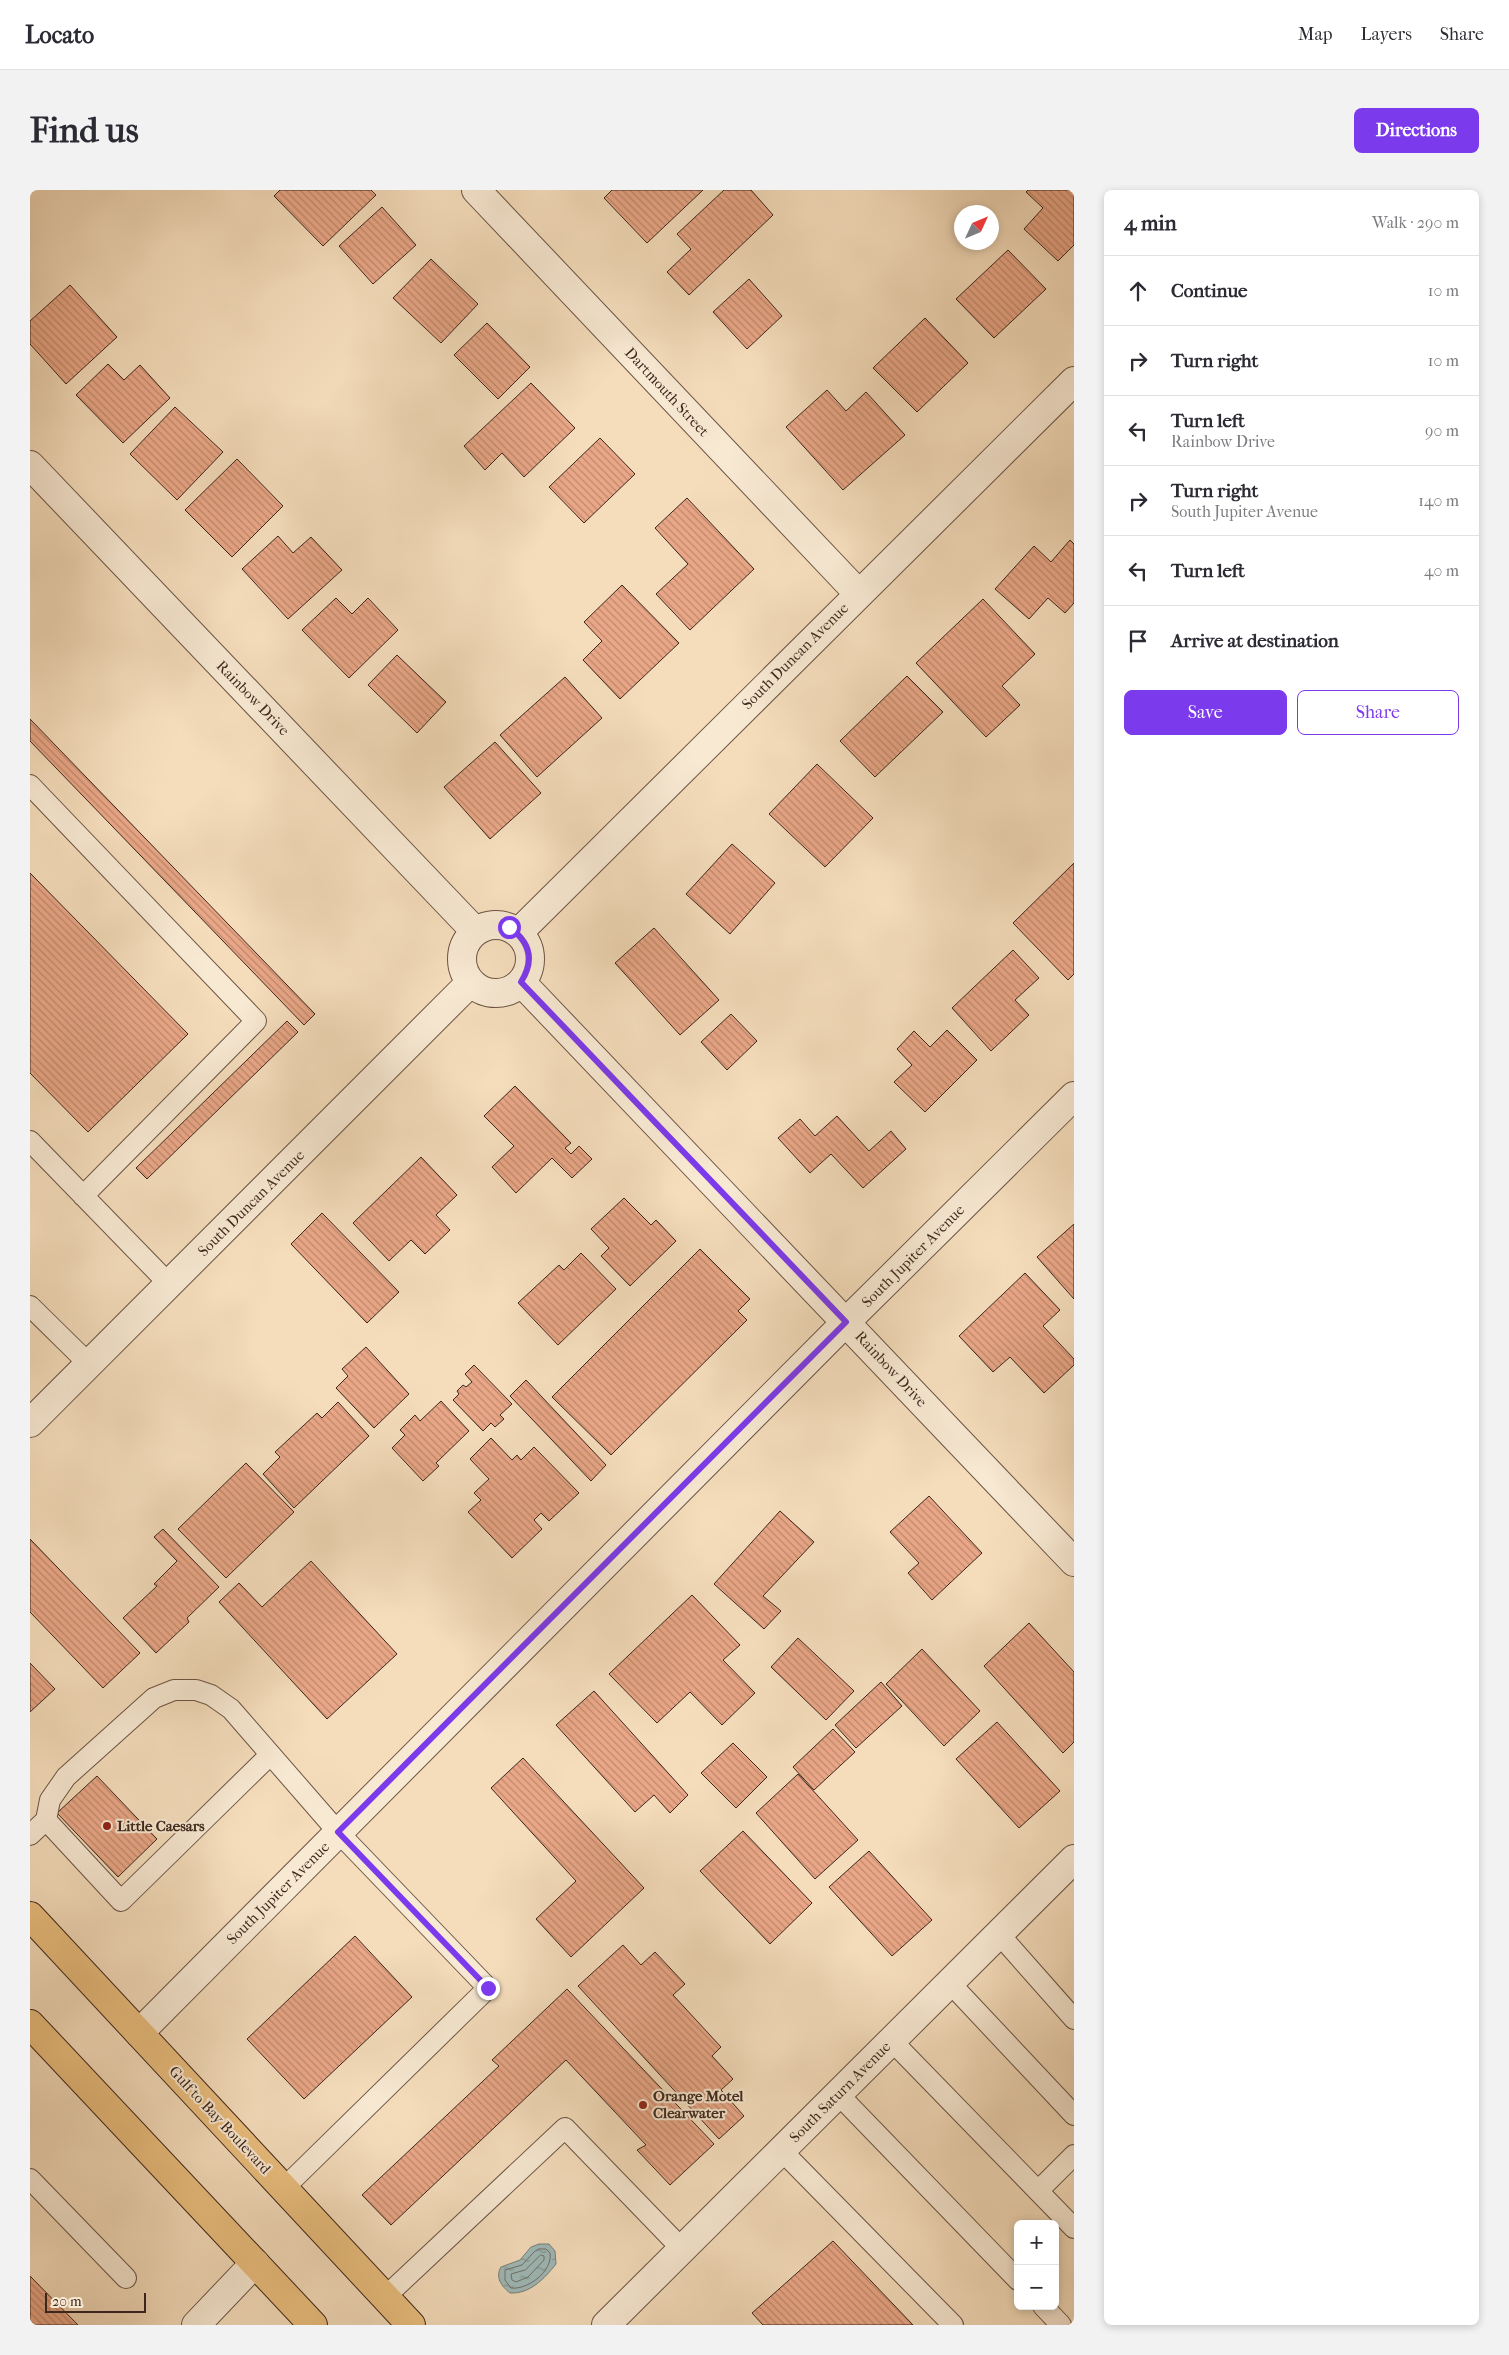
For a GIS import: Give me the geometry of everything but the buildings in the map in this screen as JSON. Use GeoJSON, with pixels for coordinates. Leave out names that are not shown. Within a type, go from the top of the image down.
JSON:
{"type":"FeatureCollection","features":[{"type":"Feature","properties":{"kind":"main road","name":"Gulf to Bay Boulevard"},"geometry":{"type":"LineString","coordinates":[[30,1916],[411,2325]]}},
{"type":"Feature","properties":{"kind":"main road"},"geometry":{"type":"LineString","coordinates":[[34,2035],[313,2325]]}},
{"type":"Feature","properties":{"kind":"street","name":"Dartmouth Street"},"geometry":{"type":"LineString","coordinates":[[476,190],[858,593]]}},
{"type":"Feature","properties":{"kind":"street","name":"South Duncan Avenue"},"geometry":{"type":"LineString","coordinates":[[518,933],[858,593],[1074,381]]}},
{"type":"Feature","properties":{"kind":"street","name":"Rainbow Drive"},"geometry":{"type":"LineString","coordinates":[[30,465],[475,931]]}},
{"type":"Feature","properties":{"kind":"street"},"geometry":{"type":"LineString","coordinates":[[497,925],[509,927],[518,933],[529,951],[530,962],[521,982],[502,992],[490,993],[480,989],[471,982],[464,973],[461,962],[462,950],[467,940],[475,931],[486,926],[497,925]]}},
{"type":"Feature","properties":{"kind":"street","name":"South Duncan Avenue"},"geometry":{"type":"LineString","coordinates":[[30,1424],[471,982]]}},
{"type":"Feature","properties":{"kind":"street","name":"Rainbow Drive"},"geometry":{"type":"LineString","coordinates":[[521,982],[1074,1562]]}},
{"type":"Feature","properties":{"kind":"street","name":"South Jupiter Avenue"},"geometry":{"type":"LineString","coordinates":[[139,2033],[846,1322],[1074,1096]]}},
{"type":"Feature","properties":{"kind":"street","name":"South Saturn Avenue"},"geometry":{"type":"LineString","coordinates":[[606,2325],[1074,1859]]}},
{"type":"Feature","properties":{"kind":"street"},"geometry":{"type":"LineString","coordinates":[[196,2325],[255,2263]]}},
{"type":"Feature","properties":{"kind":"lane"},"geometry":{"type":"LineString","coordinates":[[30,785],[256,1021],[83,1196]]}},
{"type":"Feature","properties":{"kind":"lane"},"geometry":{"type":"LineString","coordinates":[[30,1141],[170,1285]]}},
{"type":"Feature","properties":{"kind":"lane"},"geometry":{"type":"LineString","coordinates":[[30,1306],[89,1364]]}},
{"type":"Feature","properties":{"kind":"lane"},"geometry":{"type":"LineString","coordinates":[[30,1835],[46,1820],[50,1800],[66,1777],[154,1698],[174,1690],[196,1690],[211,1695],[231,1709],[338,1832],[488,1988],[284,2188]]}},
{"type":"Feature","properties":{"kind":"lane"},"geometry":{"type":"LineString","coordinates":[[46,1820],[121,1901],[270,1755]]}},
{"type":"Feature","properties":{"kind":"lane"},"geometry":{"type":"LineString","coordinates":[[999,1934],[1074,2019]]}},
{"type":"Feature","properties":{"kind":"lane"},"geometry":{"type":"LineString","coordinates":[[950,1983],[1074,2115]]}},
{"type":"Feature","properties":{"kind":"lane"},"geometry":{"type":"LineString","coordinates":[[892,2041],[1074,2228]]}},
{"type":"Feature","properties":{"kind":"lane"},"geometry":{"type":"LineString","coordinates":[[838,2095],[1014,2276]]}},
{"type":"Feature","properties":{"kind":"lane"},"geometry":{"type":"LineString","coordinates":[[385,2297],[565,2128],[683,2250]]}},
{"type":"Feature","properties":{"kind":"lane"},"geometry":{"type":"LineString","coordinates":[[782,2151],[953,2325]]}},
{"type":"Feature","properties":{"kind":"lane"},"geometry":{"type":"LineString","coordinates":[[1038,2191],[1074,2155]]}},
{"type":"Feature","properties":{"kind":"lane"},"geometry":{"type":"LineString","coordinates":[[30,2179],[126,2278]]}},
{"type":"Feature","properties":{"kind":"lane"},"geometry":{"type":"LineString","coordinates":[[1047,2310],[1061,2325]]}},
{"type":"Feature","properties":{"kind":"water"},"geometry":{"type":"Polygon","coordinates":[[[539,2244],[549,2244],[555,2251],[556,2264],[547,2275],[530,2288],[517,2293],[510,2293],[500,2281],[499,2271],[501,2267],[520,2260],[531,2247],[539,2244]]]}},
{"type":"Feature","properties":{"kind":"place","name":"Little Caesars"},"geometry":{"type":"Point","coordinates":[107,1826]}},
{"type":"Feature","properties":{"kind":"place","name":"Orange Motel Clearwater"},"geometry":{"type":"Point","coordinates":[643,2105]}},
{"type":"Feature","properties":{"kind":"route"},"geometry":{"type":"LineString","coordinates":[[488,1988],[338,1832],[846,1322],[521,982],[527,973],[530,962],[529,951],[518,933],[509,927]]}}]}
